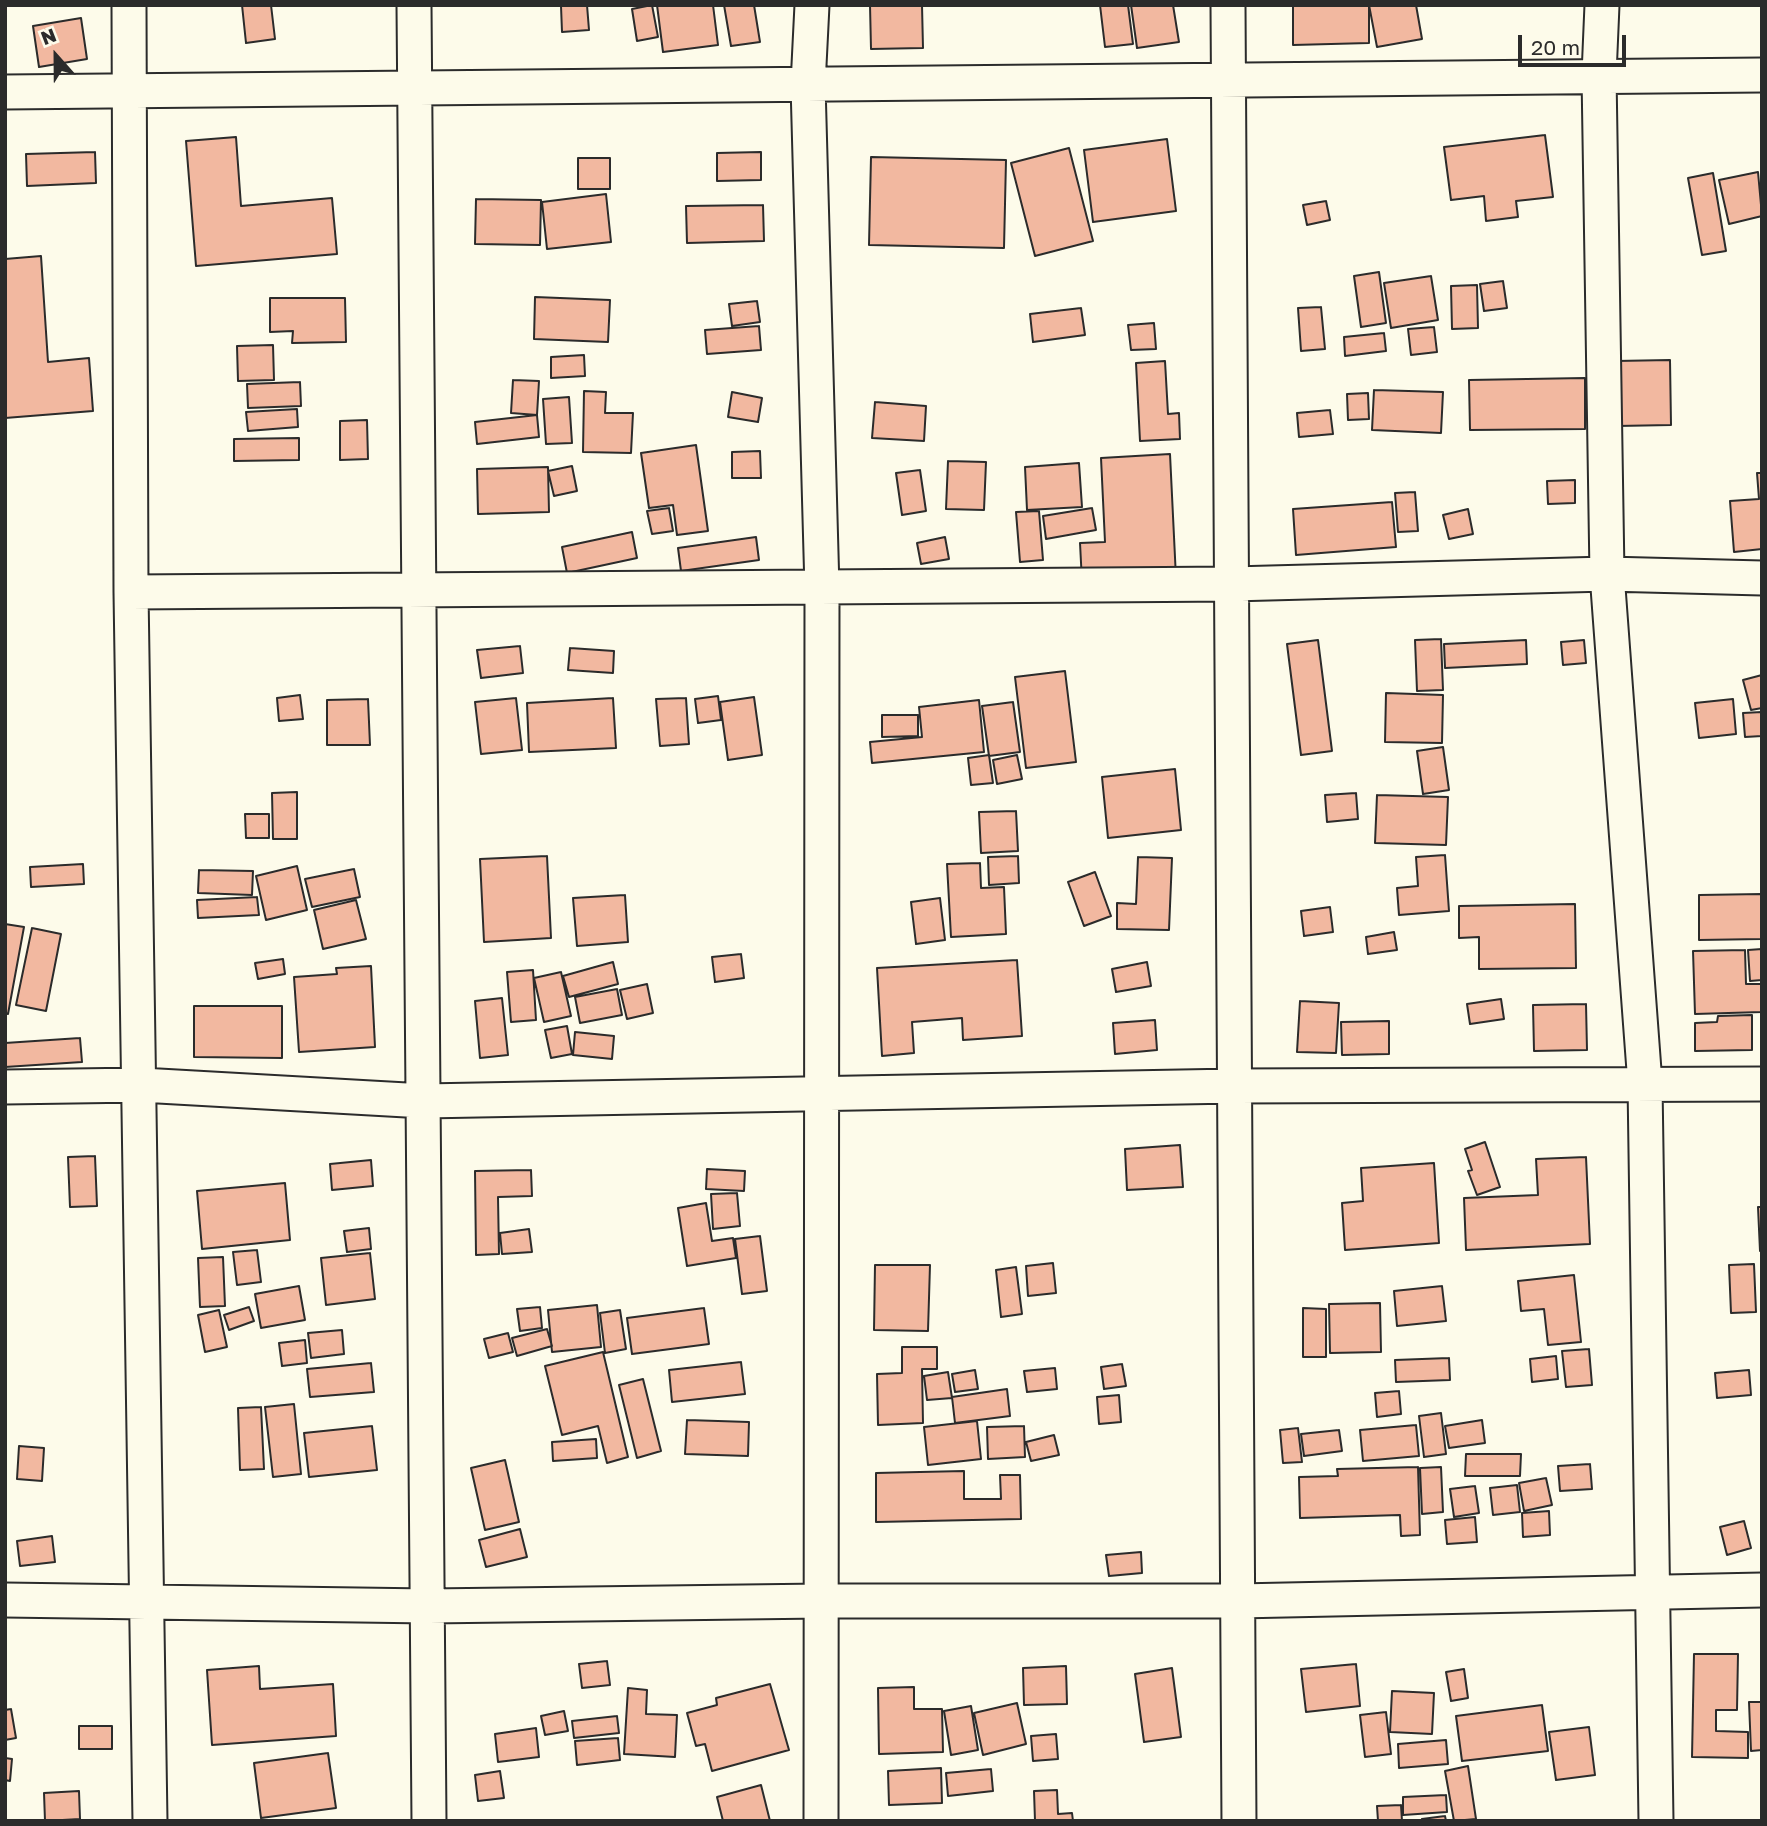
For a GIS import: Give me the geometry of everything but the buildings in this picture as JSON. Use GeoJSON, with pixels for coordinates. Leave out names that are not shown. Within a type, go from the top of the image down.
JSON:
{"type":"FeatureCollection","features":[{"type":"Feature","properties":{"kind":"street"},"geometry":{"type":"LineString","coordinates":[[129,5],[131,592],[141,1085],[150,1821]]}},
{"type":"Feature","properties":{"kind":"street"},"geometry":{"type":"LineString","coordinates":[[414,5],[429,1821]]}},
{"type":"Feature","properties":{"kind":"street"},"geometry":{"type":"LineString","coordinates":[[812,5],[808,85],[822,589],[824,1093],[821,1821]]}},
{"type":"Feature","properties":{"kind":"street"},"geometry":{"type":"LineString","coordinates":[[1228,5],[1239,1821]]}},
{"type":"Feature","properties":{"kind":"street"},"geometry":{"type":"LineString","coordinates":[[1602,5],[1599,75],[1607,574],[1645,1084],[1657,1821]]}},
{"type":"Feature","properties":{"kind":"street"},"geometry":{"type":"LineString","coordinates":[[5,92],[1762,75]]}},
{"type":"Feature","properties":{"kind":"street"},"geometry":{"type":"LineString","coordinates":[[131,592],[822,589],[1232,584],[1607,574],[1762,578]]}},
{"type":"Feature","properties":{"kind":"street"},"geometry":{"type":"LineString","coordinates":[[5,1087],[141,1085],[424,1101],[1235,1086],[1762,1084]]}},
{"type":"Feature","properties":{"kind":"street"},"geometry":{"type":"LineString","coordinates":[[5,1600],[429,1606],[822,1601],[1238,1601],[1762,1590]]}}]}
